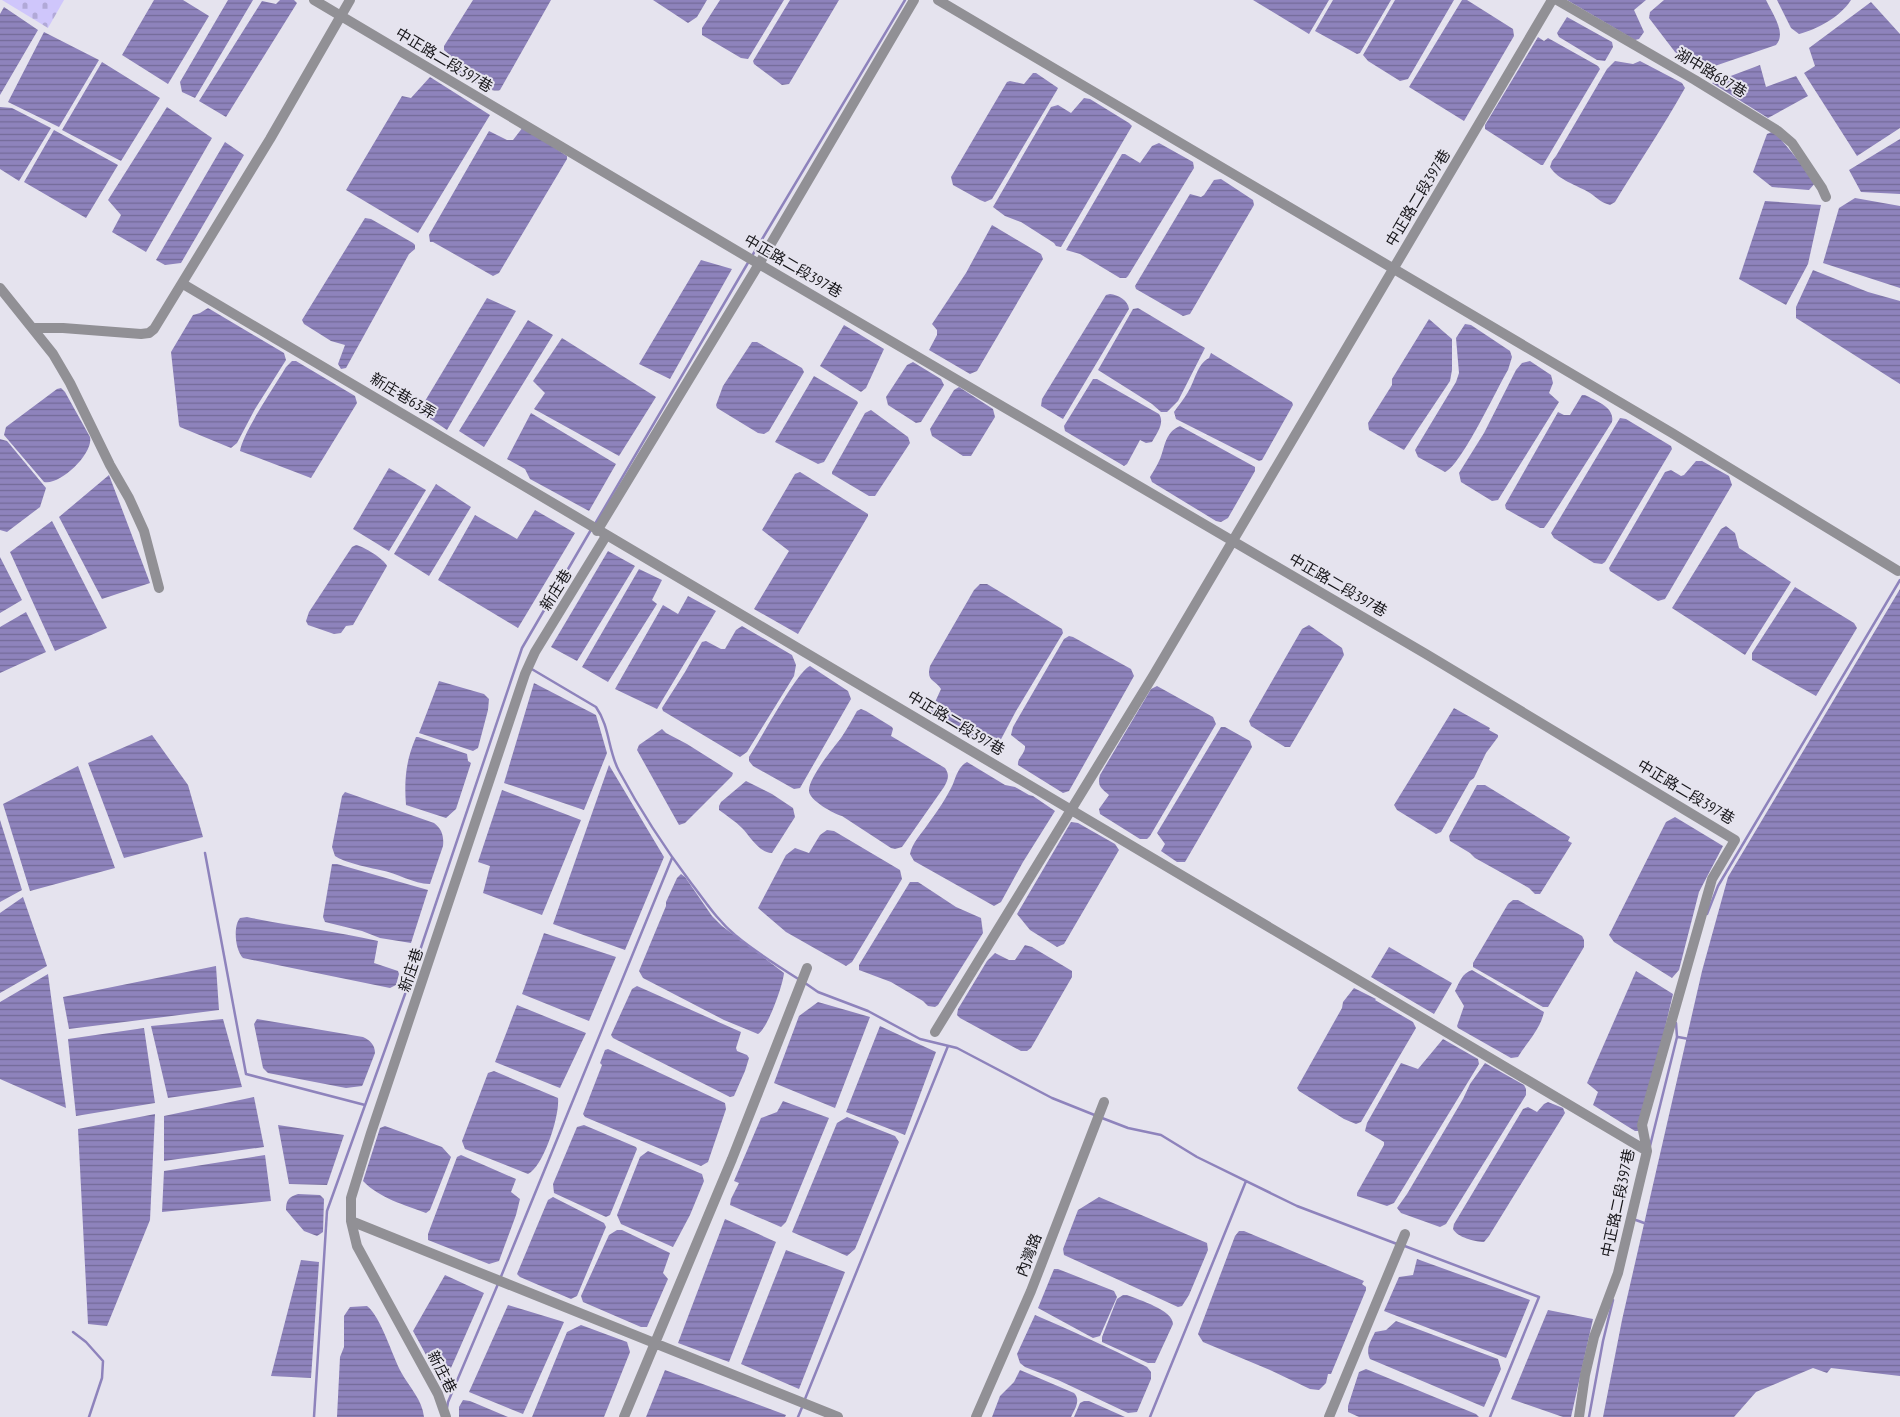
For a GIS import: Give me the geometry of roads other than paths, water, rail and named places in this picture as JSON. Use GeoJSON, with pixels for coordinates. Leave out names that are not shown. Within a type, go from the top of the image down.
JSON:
{"type":"FeatureCollection","features":[{"type":"Feature","properties":{"kind":"street","name":"中正路二段397巷"},"geometry":{"type":"LineString","coordinates":[[314,0],[759,264],[1426,654],[1731,836],[1734,840],[1712,879],[1642,1125],[1647,1151],[1618,1273],[1594,1337],[1585,1376],[1579,1417]]}},
{"type":"Feature","properties":{"kind":"street"},"geometry":{"type":"LineString","coordinates":[[33,328],[63,328],[141,334],[149,333],[154,329],[270,139],[350,0]]}},
{"type":"Feature","properties":{"kind":"street","name":"新庄巷"},"geometry":{"type":"LineString","coordinates":[[446,1417],[438,1394],[357,1246],[351,1221],[351,1198],[371,1134],[525,674],[535,652],[602,533],[914,0]]}},
{"type":"Feature","properties":{"kind":"street"},"geometry":{"type":"LineString","coordinates":[[938,0],[1394,268],[1898,571]]}},
{"type":"Feature","properties":{"kind":"street","name":"中正路二段397巷"},"geometry":{"type":"LineString","coordinates":[[602,533],[723,602],[1071,809],[1148,684],[1552,0]]}},
{"type":"Feature","properties":{"kind":"street","name":"湖中路687巷"},"geometry":{"type":"LineString","coordinates":[[1556,0],[1695,80],[1778,131],[1792,143],[1826,197]]}},
{"type":"Feature","properties":{"kind":"street","name":"新庄巷63弄"},"geometry":{"type":"LineString","coordinates":[[183,284],[602,533]]}},
{"type":"Feature","properties":{"kind":"street"},"geometry":{"type":"LineString","coordinates":[[0,288],[53,354],[70,383],[144,531],[159,588]]}},
{"type":"Feature","properties":{"kind":"street"},"geometry":{"type":"LineString","coordinates":[[935,1032],[1071,809],[1647,1151]]}},
{"type":"Feature","properties":{"kind":"street"},"geometry":{"type":"LineString","coordinates":[[624,1417],[732,1159],[807,968]]}},
{"type":"Feature","properties":{"kind":"street","name":"內灣路"},"geometry":{"type":"LineString","coordinates":[[976,1417],[1031,1291],[1104,1102]]}},
{"type":"Feature","properties":{"kind":"street"},"geometry":{"type":"LineString","coordinates":[[351,1221],[838,1417]]}},
{"type":"Feature","properties":{"kind":"street"},"geometry":{"type":"LineString","coordinates":[[1329,1417],[1405,1234]]}},
{"type":"Feature","properties":{"kind":"waterway"},"geometry":{"type":"LineString","coordinates":[[752,256],[905,0]]}},
{"type":"Feature","properties":{"kind":"waterway"},"geometry":{"type":"LineString","coordinates":[[595,524],[749,261]]}},
{"type":"Feature","properties":{"kind":"waterway"},"geometry":{"type":"LineString","coordinates":[[314,1417],[327,1211],[409,983],[522,648],[592,528]]}},
{"type":"Feature","properties":{"kind":"waterway"},"geometry":{"type":"LineString","coordinates":[[1707,914],[1718,886],[1900,580]]}},
{"type":"Feature","properties":{"kind":"waterway"},"geometry":{"type":"LineString","coordinates":[[530,668],[596,707],[607,731],[615,763],[619,771],[635,800],[691,883],[717,917],[735,935],[800,980]]}},
{"type":"Feature","properties":{"kind":"waterway"},"geometry":{"type":"LineString","coordinates":[[205,853],[246,1074],[365,1105]]}},
{"type":"Feature","properties":{"kind":"waterway"},"geometry":{"type":"LineString","coordinates":[[500,1279],[672,858]]}},
{"type":"Feature","properties":{"kind":"waterway"},"geometry":{"type":"LineString","coordinates":[[805,983],[818,992],[868,1011],[920,1039],[957,1048],[1052,1098],[1097,1116]]}},
{"type":"Feature","properties":{"kind":"waterway"},"geometry":{"type":"LineString","coordinates":[[1650,1146],[1677,1037],[1676,1023]]}},
{"type":"Feature","properties":{"kind":"waterway"},"geometry":{"type":"LineString","coordinates":[[1678,1037],[1689,1039]]}},
{"type":"Feature","properties":{"kind":"waterway"},"geometry":{"type":"LineString","coordinates":[[805,1399],[948,1046]]}},
{"type":"Feature","properties":{"kind":"waterway"},"geometry":{"type":"LineString","coordinates":[[1102,1118],[1128,1128],[1161,1135],[1197,1157],[1297,1206],[1397,1244]]}},
{"type":"Feature","properties":{"kind":"waterway"},"geometry":{"type":"LineString","coordinates":[[1150,1417],[1246,1181]]}},
{"type":"Feature","properties":{"kind":"waterway"},"geometry":{"type":"LineString","coordinates":[[1633,1219],[1647,1224]]}},
{"type":"Feature","properties":{"kind":"waterway"},"geometry":{"type":"LineString","coordinates":[[1402,1245],[1539,1297],[1490,1417]]}},
{"type":"Feature","properties":{"kind":"waterway"},"geometry":{"type":"LineString","coordinates":[[447,1408],[498,1284]]}},
{"type":"Feature","properties":{"kind":"waterway"},"geometry":{"type":"LineString","coordinates":[[1589,1417],[1603,1341],[1613,1300]]}},
{"type":"Feature","properties":{"kind":"waterway"},"geometry":{"type":"LineString","coordinates":[[73,1332],[86,1342],[103,1361],[102,1378],[89,1417]]}},
{"type":"Feature","properties":{"kind":"waterway"},"geometry":{"type":"LineString","coordinates":[[798,1417],[803,1405]]}}]}
